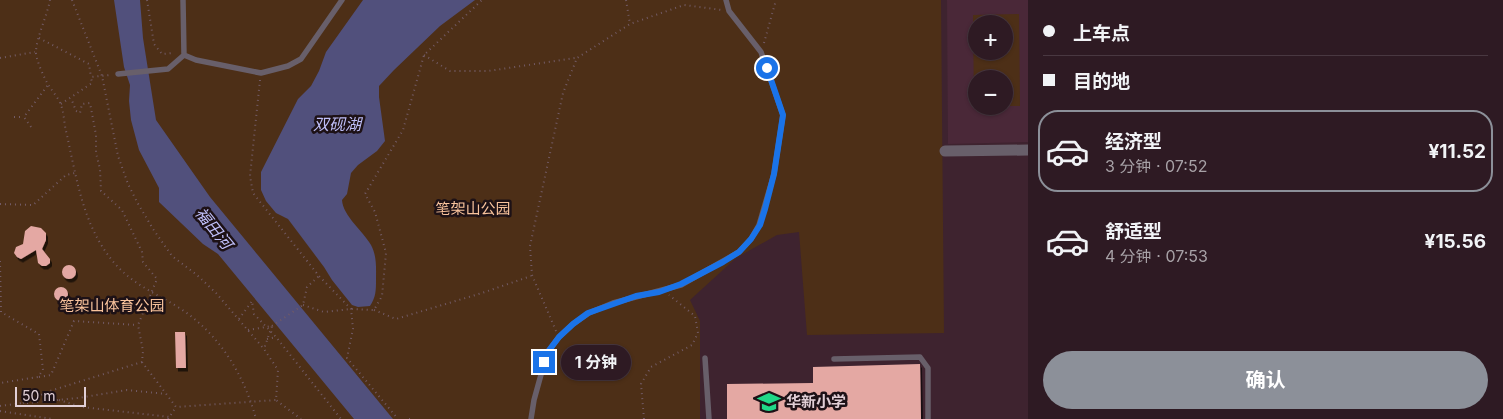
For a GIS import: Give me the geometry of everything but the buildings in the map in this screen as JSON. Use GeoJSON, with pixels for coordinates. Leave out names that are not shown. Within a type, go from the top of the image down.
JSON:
{"type":"FeatureCollection","features":[{"type":"Feature","properties":{"kind":"street"},"geometry":{"type":"LineString","coordinates":[[946,151],[1028,150]]}},
{"type":"Feature","properties":{"kind":"lane"},"geometry":{"type":"LineString","coordinates":[[118,74],[168,69],[184,53],[183,0]]}},
{"type":"Feature","properties":{"kind":"lane"},"geometry":{"type":"LineString","coordinates":[[184,53],[196,60],[261,73],[288,66],[301,59],[342,0]]}},
{"type":"Feature","properties":{"kind":"lane"},"geometry":{"type":"LineString","coordinates":[[531,419],[534,400],[547,353],[559,337],[573,324],[588,313],[636,296],[664,290],[688,281],[739,252],[760,225],[774,174],[783,115],[761,52],[729,11],[726,0]]}},
{"type":"Feature","properties":{"kind":"lane"},"geometry":{"type":"LineString","coordinates":[[834,359],[920,357],[928,368],[928,419]]}},
{"type":"Feature","properties":{"kind":"lane"},"geometry":{"type":"LineString","coordinates":[[705,358],[709,419]]}},
{"type":"Feature","properties":{"kind":"path"},"geometry":{"type":"LineString","coordinates":[[50,0],[36,52],[48,85],[61,104],[89,223],[102,246],[119,268],[152,293],[187,314],[215,338],[237,371],[251,401],[256,419]]}},
{"type":"Feature","properties":{"kind":"path"},"geometry":{"type":"LineString","coordinates":[[72,0],[102,76],[118,156],[137,202],[172,256],[196,274],[216,293],[264,349],[278,370],[276,400]]}},
{"type":"Feature","properties":{"kind":"path"},"geometry":{"type":"LineString","coordinates":[[146,0],[154,44],[162,54],[184,53]]}},
{"type":"Feature","properties":{"kind":"path"},"geometry":{"type":"LineString","coordinates":[[374,310],[382,296],[386,253],[374,212],[365,194],[403,130],[424,55],[482,0]]}},
{"type":"Feature","properties":{"kind":"path"},"geometry":{"type":"LineString","coordinates":[[626,0],[630,24]]}},
{"type":"Feature","properties":{"kind":"path"},"geometry":{"type":"LineString","coordinates":[[761,52],[776,0]]}},
{"type":"Feature","properties":{"kind":"path"},"geometry":{"type":"LineString","coordinates":[[424,55],[450,72],[488,71],[577,58],[630,24],[684,5],[729,11]]}},
{"type":"Feature","properties":{"kind":"path"},"geometry":{"type":"LineString","coordinates":[[39,38],[89,64],[92,83],[61,104]]}},
{"type":"Feature","properties":{"kind":"path"},"geometry":{"type":"LineString","coordinates":[[0,58],[36,52]]}},
{"type":"Feature","properties":{"kind":"path"},"geometry":{"type":"LineString","coordinates":[[559,337],[532,275],[530,246],[563,93],[577,58]]}},
{"type":"Feature","properties":{"kind":"path"},"geometry":{"type":"LineString","coordinates":[[261,73],[250,176],[253,193],[319,276],[351,309],[354,329],[346,358],[398,419]]}},
{"type":"Feature","properties":{"kind":"path"},"geometry":{"type":"LineString","coordinates":[[91,77],[102,76]]}},
{"type":"Feature","properties":{"kind":"path"},"geometry":{"type":"LineString","coordinates":[[24,117],[48,85]]}},
{"type":"Feature","properties":{"kind":"path"},"geometry":{"type":"LineString","coordinates":[[71,98],[76,111],[80,113],[82,104],[90,103],[96,135],[96,153],[100,169],[101,191],[122,210],[142,252],[143,262],[157,279],[138,325],[144,351],[142,362],[176,407]]}},
{"type":"Feature","properties":{"kind":"path"},"geometry":{"type":"LineString","coordinates":[[14,117],[24,117]]}},
{"type":"Feature","properties":{"kind":"path"},"geometry":{"type":"LineString","coordinates":[[24,117],[31,127]]}},
{"type":"Feature","properties":{"kind":"path"},"geometry":{"type":"LineString","coordinates":[[0,204],[33,205],[66,175],[76,173]]}},
{"type":"Feature","properties":{"kind":"path"},"geometry":{"type":"LineString","coordinates":[[0,261],[1,312],[39,334],[43,370],[38,377]]}},
{"type":"Feature","properties":{"kind":"path"},"geometry":{"type":"LineString","coordinates":[[303,305],[324,312],[351,309],[374,310],[396,319],[482,293],[532,275]]}},
{"type":"Feature","properties":{"kind":"path"},"geometry":{"type":"LineString","coordinates":[[248,330],[272,326],[303,305],[307,287],[319,276]]}},
{"type":"Feature","properties":{"kind":"path"},"geometry":{"type":"LineString","coordinates":[[644,419],[641,384],[651,367],[692,345],[698,333],[695,316],[664,290]]}},
{"type":"Feature","properties":{"kind":"path"},"geometry":{"type":"LineString","coordinates":[[239,319],[252,301],[254,314],[276,337],[341,419]]}},
{"type":"Feature","properties":{"kind":"path"},"geometry":{"type":"LineString","coordinates":[[0,383],[51,375],[74,321],[138,325]]}},
{"type":"Feature","properties":{"kind":"path"},"geometry":{"type":"LineString","coordinates":[[264,349],[272,326]]}},
{"type":"Feature","properties":{"kind":"path"},"geometry":{"type":"LineString","coordinates":[[268,339],[276,337]]}},
{"type":"Feature","properties":{"kind":"path"},"geometry":{"type":"LineString","coordinates":[[23,403],[50,391],[142,362]]}},
{"type":"Feature","properties":{"kind":"path"},"geometry":{"type":"LineString","coordinates":[[0,406],[127,390],[166,394]]}},
{"type":"Feature","properties":{"kind":"path"},"geometry":{"type":"LineString","coordinates":[[56,400],[82,406],[169,418],[176,407]]}},
{"type":"Feature","properties":{"kind":"path"},"geometry":{"type":"LineString","coordinates":[[176,407],[276,400],[301,419]]}},
{"type":"Feature","properties":{"kind":"path"},"geometry":{"type":"LineString","coordinates":[[0,411],[52,419]]}},
{"type":"Feature","properties":{"kind":"shaded area"},"geometry":{"type":"Polygon","coordinates":[[[947,0],[1028,0],[1028,142],[948,144],[947,0]]]}},
{"type":"Feature","properties":{"kind":"green space","name":"笔架山公园"},"geometry":{"type":"Polygon","coordinates":[[[0,0],[941,0],[944,333],[807,335],[799,232],[777,235],[736,258],[690,300],[700,321],[700,419],[0,419],[0,0]]]}},
{"type":"Feature","properties":{"kind":"green space"},"geometry":{"type":"Polygon","coordinates":[[[1019,14],[1020,106],[1013,106],[1013,70],[974,70],[973,60],[1013,60],[1013,15],[973,15],[1019,14]]]}},
{"type":"Feature","properties":{"kind":"water","name":"福田河"},"geometry":{"type":"Polygon","coordinates":[[[114,0],[140,0],[143,38],[156,120],[210,197],[393,419],[354,419],[218,254],[203,244],[159,202],[159,188],[139,150],[131,120],[130,85],[124,67],[114,0]]]}},
{"type":"Feature","properties":{"kind":"water","name":"双砚湖"},"geometry":{"type":"Polygon","coordinates":[[[363,0],[475,0],[440,26],[379,86],[385,141],[377,151],[358,165],[351,173],[347,194],[342,200],[346,212],[371,245],[375,258],[376,287],[373,300],[370,306],[358,307],[352,305],[332,280],[288,219],[276,213],[266,201],[261,190],[261,172],[298,99],[311,86],[326,52],[363,0]]]}},
{"type":"Feature","properties":{"kind":"place","name":"华新小学"},"geometry":{"type":"Point","coordinates":[769,402]}},
{"type":"Feature","properties":{"kind":"route"},"geometry":{"type":"LineString","coordinates":[[544,362],[547,353],[559,337],[588,313],[636,296],[659,292],[681,284],[739,252],[751,239],[760,225],[765,209],[774,174],[783,115],[767,68]]}},
{"type":"Feature","properties":{"kind":"park label","name":"笔架山体育公园"},"geometry":{"type":"Point","coordinates":[112,306]}}]}
